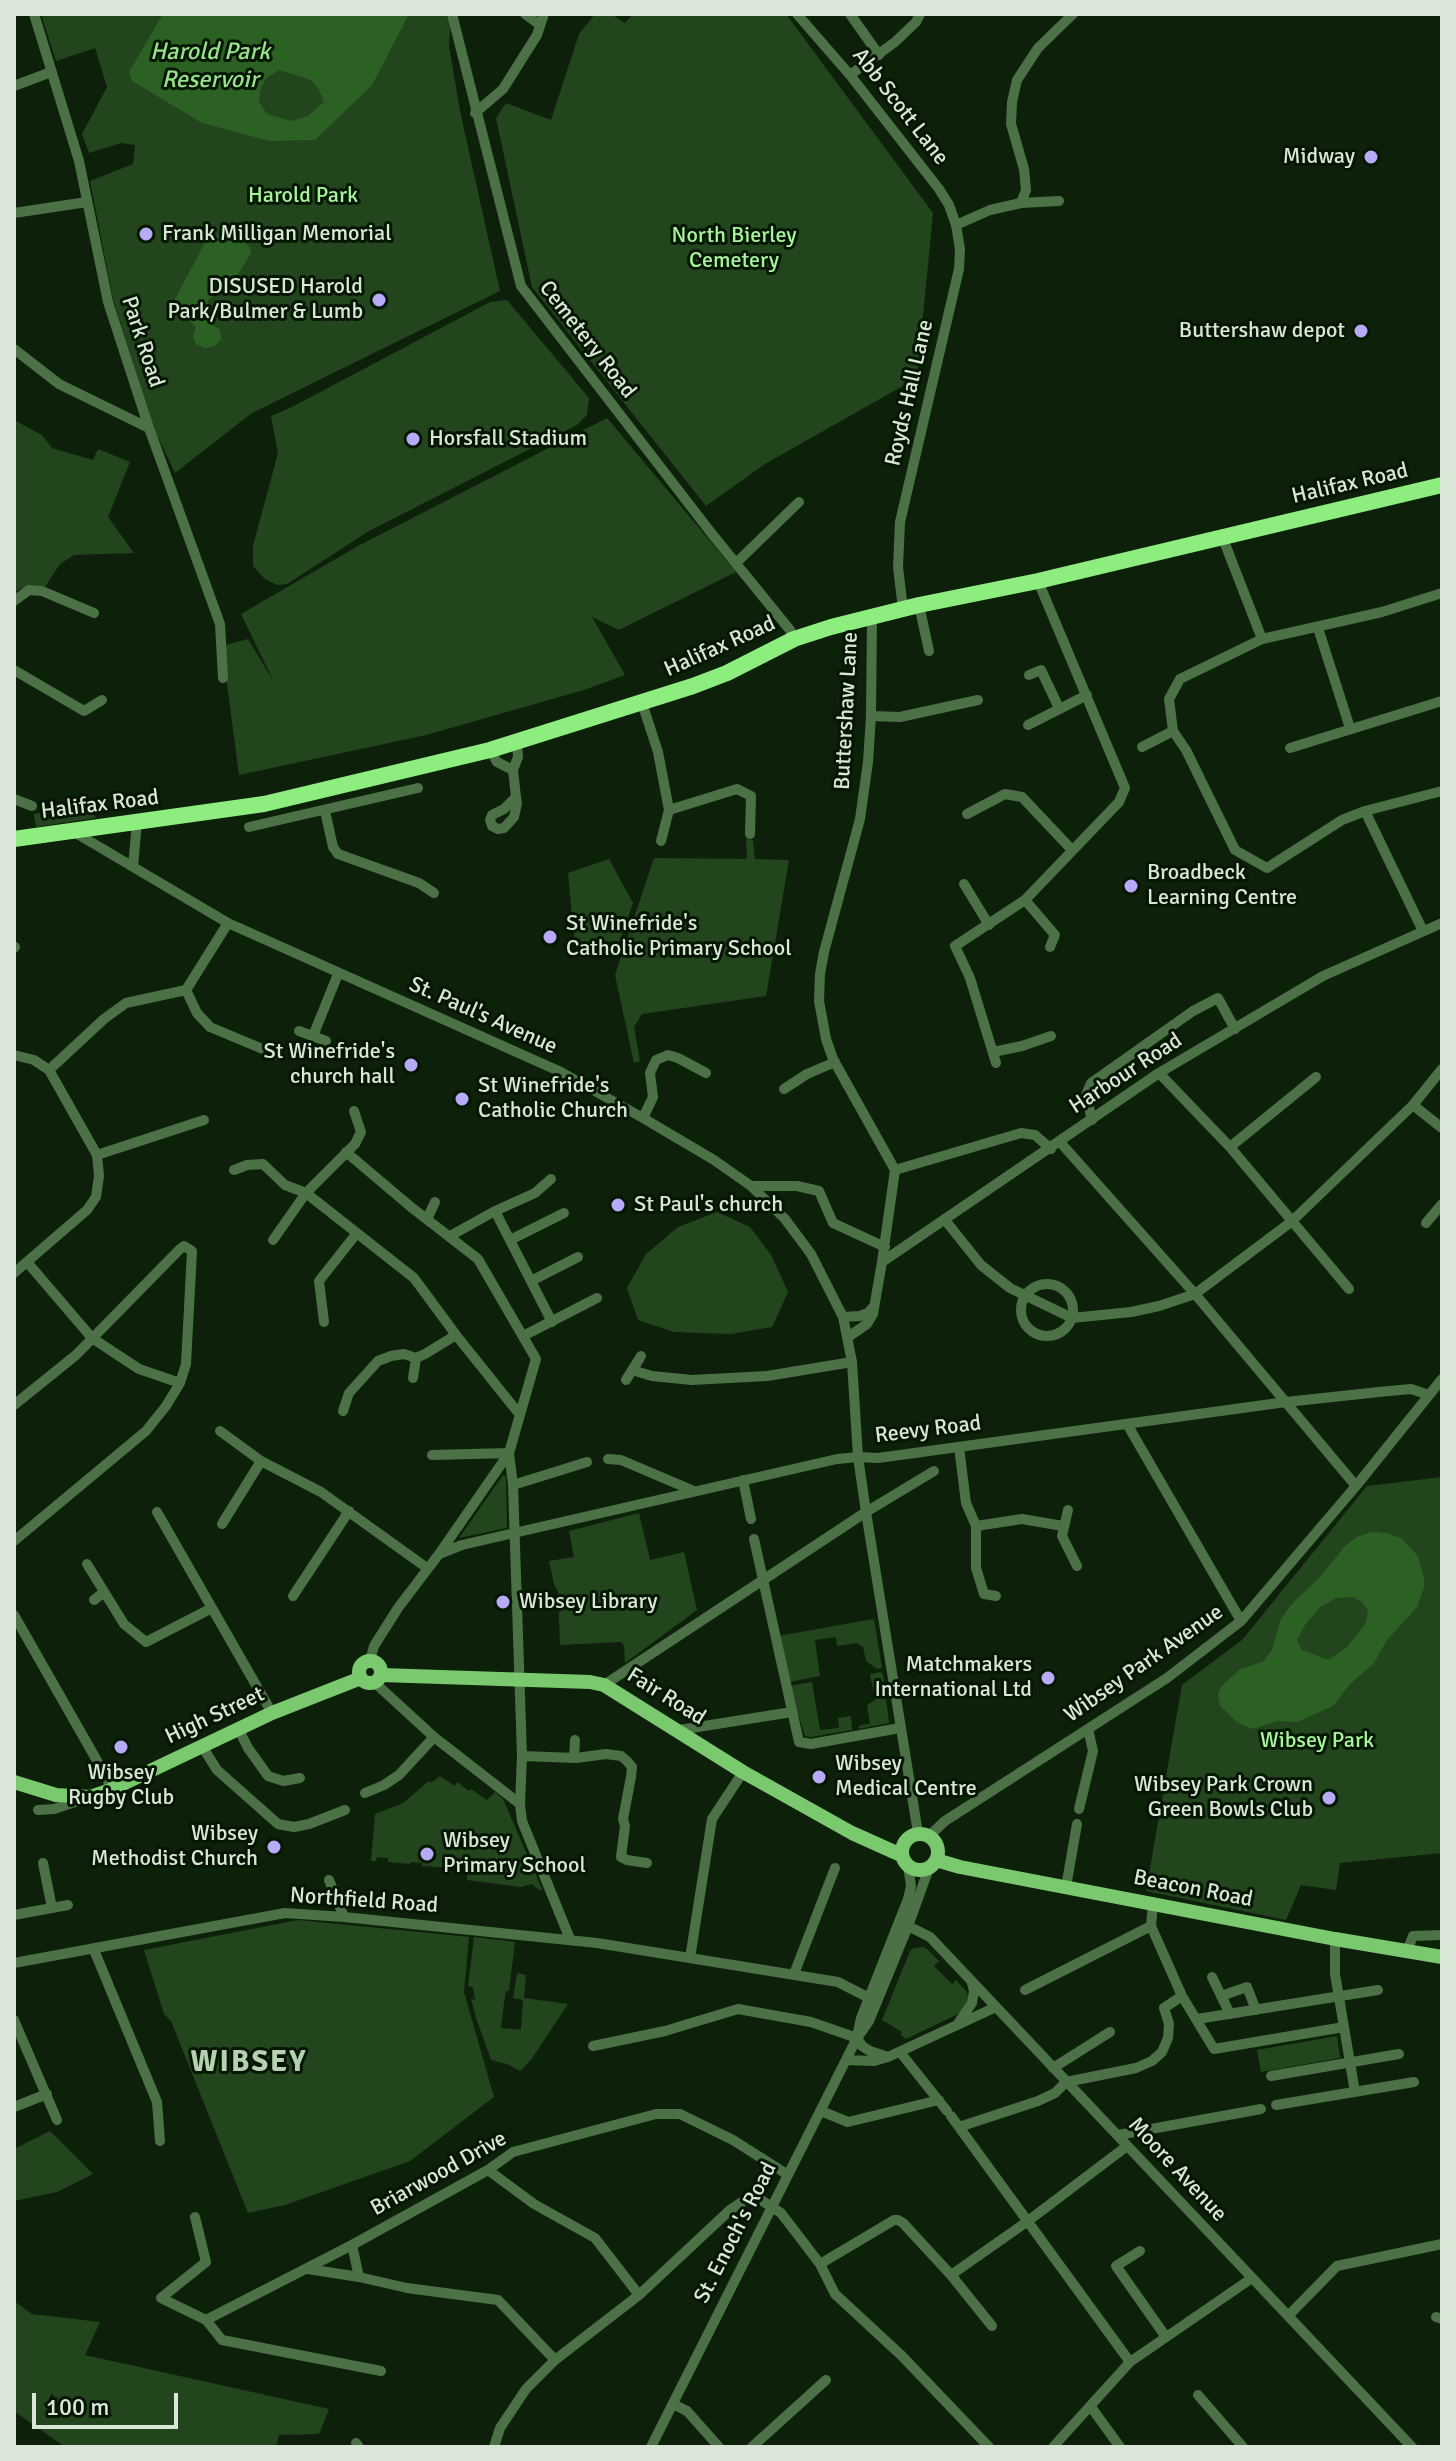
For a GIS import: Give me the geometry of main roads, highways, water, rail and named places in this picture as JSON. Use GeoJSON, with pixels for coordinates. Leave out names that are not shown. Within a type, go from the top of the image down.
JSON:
{"type":"FeatureCollection","features":[{"type":"Feature","properties":{"kind":"highway","name":"Halifax Road"},"geometry":{"type":"LineString","coordinates":[[14,839],[264,804],[490,750],[642,703],[727,673],[794,639],[872,617],[1442,485]]}},
{"type":"Feature","properties":{"kind":"main road"},"geometry":{"type":"LineString","coordinates":[[370,1660],[378,1664],[372,1678]]}},
{"type":"Feature","properties":{"kind":"main road","name":"Fair Road"},"geometry":{"type":"LineString","coordinates":[[372,1678],[590,1682],[604,1685],[743,1772],[905,1860]]}},
{"type":"Feature","properties":{"kind":"main road","name":"High Street"},"geometry":{"type":"LineString","coordinates":[[14,1782],[56,1795],[90,1797],[272,1713],[372,1678]]}},
{"type":"Feature","properties":{"kind":"main road"},"geometry":{"type":"LineString","coordinates":[[924,1835],[938,1847],[932,1864],[917,1870],[905,1860],[904,1842],[909,1837],[924,1835]]}},
{"type":"Feature","properties":{"kind":"main road","name":"Beacon Road"},"geometry":{"type":"LineString","coordinates":[[932,1864],[1442,1957]]}},
{"type":"Feature","properties":{"kind":"water","name":"Harold Park Reservoir"},"geometry":{"type":"Polygon","coordinates":[[[163,14],[409,14],[372,85],[315,140],[270,141],[202,123],[132,81],[129,72],[163,14]],[[279,70],[265,79],[259,102],[267,114],[291,121],[308,116],[324,102],[311,80],[279,70]]]}},
{"type":"Feature","properties":{"kind":"water"},"geometry":{"type":"Polygon","coordinates":[[[232,234],[249,246],[251,253],[235,279],[208,300],[207,316],[220,330],[221,339],[215,346],[205,348],[196,344],[193,338],[196,327],[174,314],[173,303],[208,237],[232,234]]]}},
{"type":"Feature","properties":{"kind":"water"},"geometry":{"type":"Polygon","coordinates":[[[1372,1532],[1386,1533],[1401,1538],[1418,1556],[1424,1587],[1417,1607],[1387,1640],[1374,1663],[1350,1684],[1333,1706],[1297,1722],[1277,1721],[1253,1729],[1238,1723],[1220,1706],[1218,1695],[1221,1687],[1239,1670],[1264,1661],[1272,1650],[1280,1621],[1291,1605],[1357,1537],[1372,1532]],[[1353,1597],[1336,1598],[1320,1607],[1297,1640],[1302,1650],[1328,1660],[1346,1648],[1366,1623],[1368,1610],[1353,1597]]]}},
{"type":"Feature","properties":{"kind":"place","name":"Midway"},"geometry":{"type":"Point","coordinates":[1371,157]}},
{"type":"Feature","properties":{"kind":"place","name":"Frank Milligan Memorial"},"geometry":{"type":"Point","coordinates":[146,234]}},
{"type":"Feature","properties":{"kind":"place","name":"DISUSED Harold Park/Bulmer & Lumb"},"geometry":{"type":"Point","coordinates":[379,300]}},
{"type":"Feature","properties":{"kind":"place","name":"Buttershaw depot"},"geometry":{"type":"Point","coordinates":[1361,331]}},
{"type":"Feature","properties":{"kind":"place","name":"Horsfall Stadium"},"geometry":{"type":"Point","coordinates":[413,439]}},
{"type":"Feature","properties":{"kind":"place","name":"Broadbeck Learning Centre"},"geometry":{"type":"Point","coordinates":[1131,886]}},
{"type":"Feature","properties":{"kind":"place","name":"St Winefride's Catholic Primary School"},"geometry":{"type":"Point","coordinates":[550,937]}},
{"type":"Feature","properties":{"kind":"place","name":"St Winefride's church hall"},"geometry":{"type":"Point","coordinates":[411,1065]}},
{"type":"Feature","properties":{"kind":"place","name":"St Winefride's Catholic Church"},"geometry":{"type":"Point","coordinates":[462,1099]}},
{"type":"Feature","properties":{"kind":"place","name":"St Paul's church"},"geometry":{"type":"Point","coordinates":[618,1205]}},
{"type":"Feature","properties":{"kind":"place","name":"Wibsey Library"},"geometry":{"type":"Point","coordinates":[503,1602]}},
{"type":"Feature","properties":{"kind":"place","name":"Matchmakers International Ltd"},"geometry":{"type":"Point","coordinates":[1048,1678]}},
{"type":"Feature","properties":{"kind":"place","name":"Wibsey Rugby Club"},"geometry":{"type":"Point","coordinates":[121,1747]}},
{"type":"Feature","properties":{"kind":"place","name":"Wibsey Medical Centre"},"geometry":{"type":"Point","coordinates":[819,1777]}},
{"type":"Feature","properties":{"kind":"place","name":"Wibsey Park Crown Green Bowls Club"},"geometry":{"type":"Point","coordinates":[1329,1798]}},
{"type":"Feature","properties":{"kind":"place","name":"Wibsey Methodist Church"},"geometry":{"type":"Point","coordinates":[274,1847]}},
{"type":"Feature","properties":{"kind":"place","name":"Wibsey Primary School"},"geometry":{"type":"Point","coordinates":[427,1854]}},
{"type":"Feature","properties":{"kind":"district","name":"WIBSEY"},"geometry":{"type":"Point","coordinates":[249,2063]}},
{"type":"Feature","properties":{"kind":"park label","name":"Harold Park"},"geometry":{"type":"Point","coordinates":[303,196]}},
{"type":"Feature","properties":{"kind":"park label","name":"North Bierley Cemetery"},"geometry":{"type":"Point","coordinates":[734,248]}},
{"type":"Feature","properties":{"kind":"park label","name":"Wibsey Park"},"geometry":{"type":"Point","coordinates":[1317,1741]}}]}
